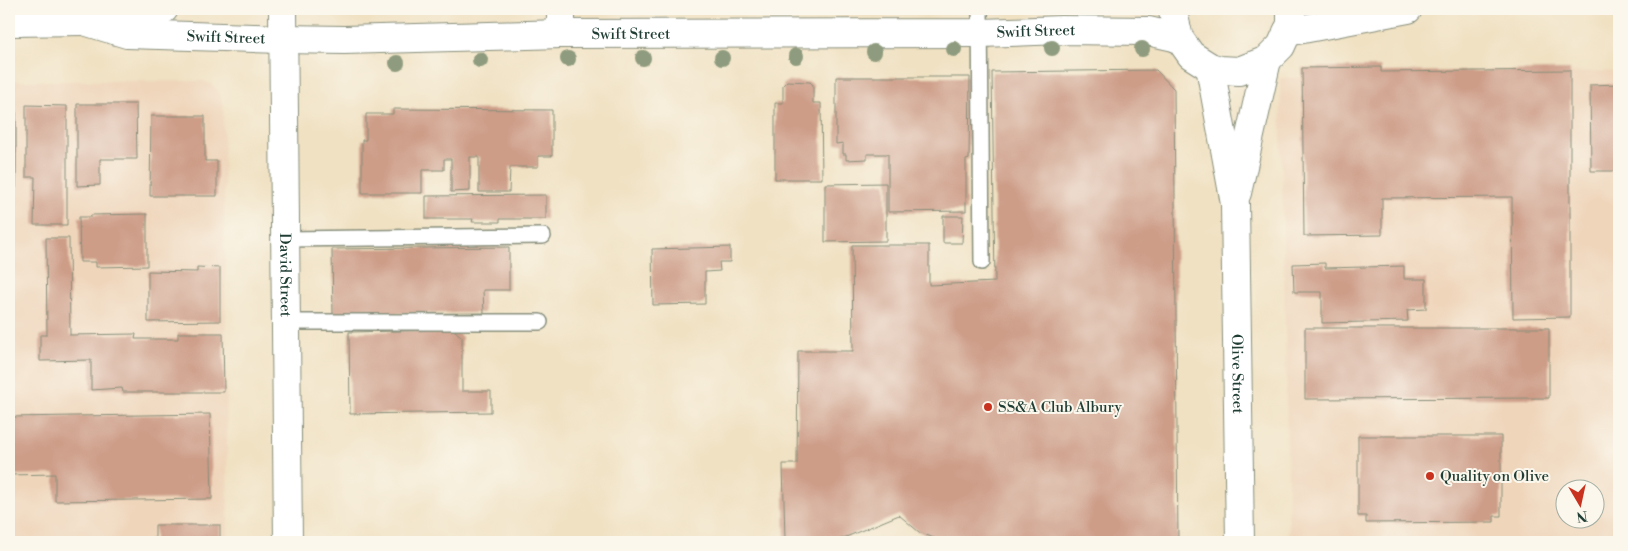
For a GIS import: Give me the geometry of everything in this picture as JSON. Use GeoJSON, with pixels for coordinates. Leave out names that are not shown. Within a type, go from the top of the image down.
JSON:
{"type":"FeatureCollection","features":[{"type":"Feature","properties":{"kind":"street","name":"Swift Street"},"geometry":{"type":"LineString","coordinates":[[9,22],[84,21],[139,10],[164,9]]}},
{"type":"Feature","properties":{"kind":"street","name":"David Street"},"geometry":{"type":"LineString","coordinates":[[283,9],[288,542]]}},
{"type":"Feature","properties":{"kind":"street"},"geometry":{"type":"LineString","coordinates":[[1173,9],[1178,38],[1191,55],[1210,67],[1220,70],[1238,70],[1267,60],[1281,46],[1289,21],[1408,9]]}},
{"type":"Feature","properties":{"kind":"street","name":"Swift Street"},"geometry":{"type":"LineString","coordinates":[[84,21],[127,34],[344,40],[561,22],[980,21],[1061,30],[1148,31],[1178,38]]}},
{"type":"Feature","properties":{"kind":"street","name":"Olive Street"},"geometry":{"type":"LineString","coordinates":[[1235,204],[1267,60]]}},
{"type":"Feature","properties":{"kind":"street","name":"Olive Street"},"geometry":{"type":"LineString","coordinates":[[1210,67],[1235,204],[1240,542]]}},
{"type":"Feature","properties":{"kind":"lane"},"geometry":{"type":"LineString","coordinates":[[980,21],[982,262]]}},
{"type":"Feature","properties":{"kind":"lane"},"geometry":{"type":"LineString","coordinates":[[286,239],[543,236]]}},
{"type":"Feature","properties":{"kind":"lane"},"geometry":{"type":"LineString","coordinates":[[286,322],[540,322]]}},
{"type":"Feature","properties":{"kind":"shaded area"},"geometry":{"type":"Polygon","coordinates":[[[1619,71],[1619,542],[1289,542],[1280,78],[1619,71]]]}},
{"type":"Feature","properties":{"kind":"shaded area"},"geometry":{"type":"Polygon","coordinates":[[[9,81],[202,81],[211,84],[220,93],[223,107],[228,542],[9,542],[9,81]]]}},
{"type":"Feature","properties":{"kind":"building"},"geometry":{"type":"Polygon","coordinates":[[[1381,67],[1381,72],[1570,70],[1570,317],[1513,318],[1512,197],[1382,198],[1382,235],[1304,236],[1302,68],[1381,67]]]}},
{"type":"Feature","properties":{"kind":"building","name":"SS&A Club Albury"},"geometry":{"type":"Polygon","coordinates":[[[1156,70],[1174,89],[1178,542],[941,542],[919,532],[899,515],[834,542],[797,542],[796,540],[785,540],[783,464],[797,464],[798,351],[853,351],[852,245],[929,245],[929,285],[995,282],[992,72],[1156,70]]]}},
{"type":"Feature","properties":{"kind":"building"},"geometry":{"type":"Polygon","coordinates":[[[836,77],[970,77],[969,159],[966,160],[966,211],[888,212],[888,154],[867,154],[867,159],[846,160],[846,154],[843,154],[843,143],[836,144],[836,77]]]}},
{"type":"Feature","properties":{"kind":"building"},"geometry":{"type":"Polygon","coordinates":[[[787,81],[810,82],[813,85],[813,103],[821,103],[822,179],[775,179],[775,103],[783,103],[783,85],[787,81]]]}},
{"type":"Feature","properties":{"kind":"building"},"geometry":{"type":"Polygon","coordinates":[[[1619,84],[1619,171],[1591,171],[1590,85],[1619,84]]]}},
{"type":"Feature","properties":{"kind":"building"},"geometry":{"type":"Polygon","coordinates":[[[77,104],[136,104],[137,159],[100,159],[100,185],[77,186],[77,104]]]}},
{"type":"Feature","properties":{"kind":"building"},"geometry":{"type":"Polygon","coordinates":[[[26,105],[67,106],[67,225],[34,225],[35,177],[26,177],[26,105]]]}},
{"type":"Feature","properties":{"kind":"building"},"geometry":{"type":"Polygon","coordinates":[[[393,109],[552,110],[552,156],[538,156],[538,167],[510,167],[509,192],[479,192],[479,157],[470,157],[470,191],[451,192],[451,159],[444,159],[444,170],[422,170],[422,193],[362,193],[362,140],[366,140],[366,114],[393,114],[393,109]]]}},
{"type":"Feature","properties":{"kind":"building"},"geometry":{"type":"Polygon","coordinates":[[[9,112],[16,112],[16,188],[9,188],[9,112]]]}},
{"type":"Feature","properties":{"kind":"building"},"geometry":{"type":"Polygon","coordinates":[[[151,116],[205,116],[205,161],[217,161],[217,196],[150,196],[151,116]]]}},
{"type":"Feature","properties":{"kind":"building"},"geometry":{"type":"Polygon","coordinates":[[[886,183],[886,241],[825,242],[825,184],[886,183]]]}},
{"type":"Feature","properties":{"kind":"building"},"geometry":{"type":"Polygon","coordinates":[[[546,195],[546,219],[500,219],[500,222],[472,222],[473,219],[426,219],[426,196],[546,195]]]}},
{"type":"Feature","properties":{"kind":"building"},"geometry":{"type":"Polygon","coordinates":[[[147,214],[147,266],[96,267],[96,262],[80,262],[79,217],[147,214]]]}},
{"type":"Feature","properties":{"kind":"building"},"geometry":{"type":"Polygon","coordinates":[[[943,216],[963,216],[962,243],[943,243],[943,216]]]}},
{"type":"Feature","properties":{"kind":"building"},"geometry":{"type":"Polygon","coordinates":[[[46,238],[69,238],[70,335],[136,334],[135,339],[178,339],[178,333],[223,333],[224,392],[123,392],[122,388],[91,390],[91,360],[40,361],[40,335],[47,335],[46,238]]]}},
{"type":"Feature","properties":{"kind":"building"},"geometry":{"type":"Polygon","coordinates":[[[509,247],[509,290],[483,290],[484,313],[333,314],[332,249],[509,247]]]}},
{"type":"Feature","properties":{"kind":"building"},"geometry":{"type":"Polygon","coordinates":[[[730,247],[730,262],[719,262],[720,271],[705,272],[705,304],[653,305],[652,249],[730,247]]]}},
{"type":"Feature","properties":{"kind":"building"},"geometry":{"type":"Polygon","coordinates":[[[1325,263],[1325,268],[1404,266],[1404,279],[1426,279],[1426,309],[1407,310],[1408,321],[1322,323],[1322,292],[1294,292],[1293,264],[1325,263]]]}},
{"type":"Feature","properties":{"kind":"building"},"geometry":{"type":"Polygon","coordinates":[[[197,267],[220,268],[220,321],[148,322],[148,271],[197,272],[197,267]]]}},
{"type":"Feature","properties":{"kind":"building"},"geometry":{"type":"Polygon","coordinates":[[[1305,328],[1549,328],[1549,398],[1305,399],[1305,328]]]}},
{"type":"Feature","properties":{"kind":"building"},"geometry":{"type":"Polygon","coordinates":[[[454,330],[462,337],[462,391],[491,391],[491,412],[350,414],[349,332],[454,330]]]}},
{"type":"Feature","properties":{"kind":"building"},"geometry":{"type":"Polygon","coordinates":[[[210,414],[212,499],[55,501],[55,474],[9,475],[9,417],[210,414]]]}},
{"type":"Feature","properties":{"kind":"building","name":"Quality on Olive"},"geometry":{"type":"Polygon","coordinates":[[[1358,436],[1501,436],[1501,516],[1494,516],[1494,522],[1366,523],[1366,516],[1358,516],[1358,436]]]}},
{"type":"Feature","properties":{"kind":"building"},"geometry":{"type":"Polygon","coordinates":[[[155,525],[220,525],[220,542],[155,542],[155,525]]]}},
{"type":"Feature","properties":{"kind":"place","name":"SS&A Club Albury"},"geometry":{"type":"Point","coordinates":[988,407]}},
{"type":"Feature","properties":{"kind":"place","name":"Quality on Olive"},"geometry":{"type":"Point","coordinates":[1430,476]}}]}
